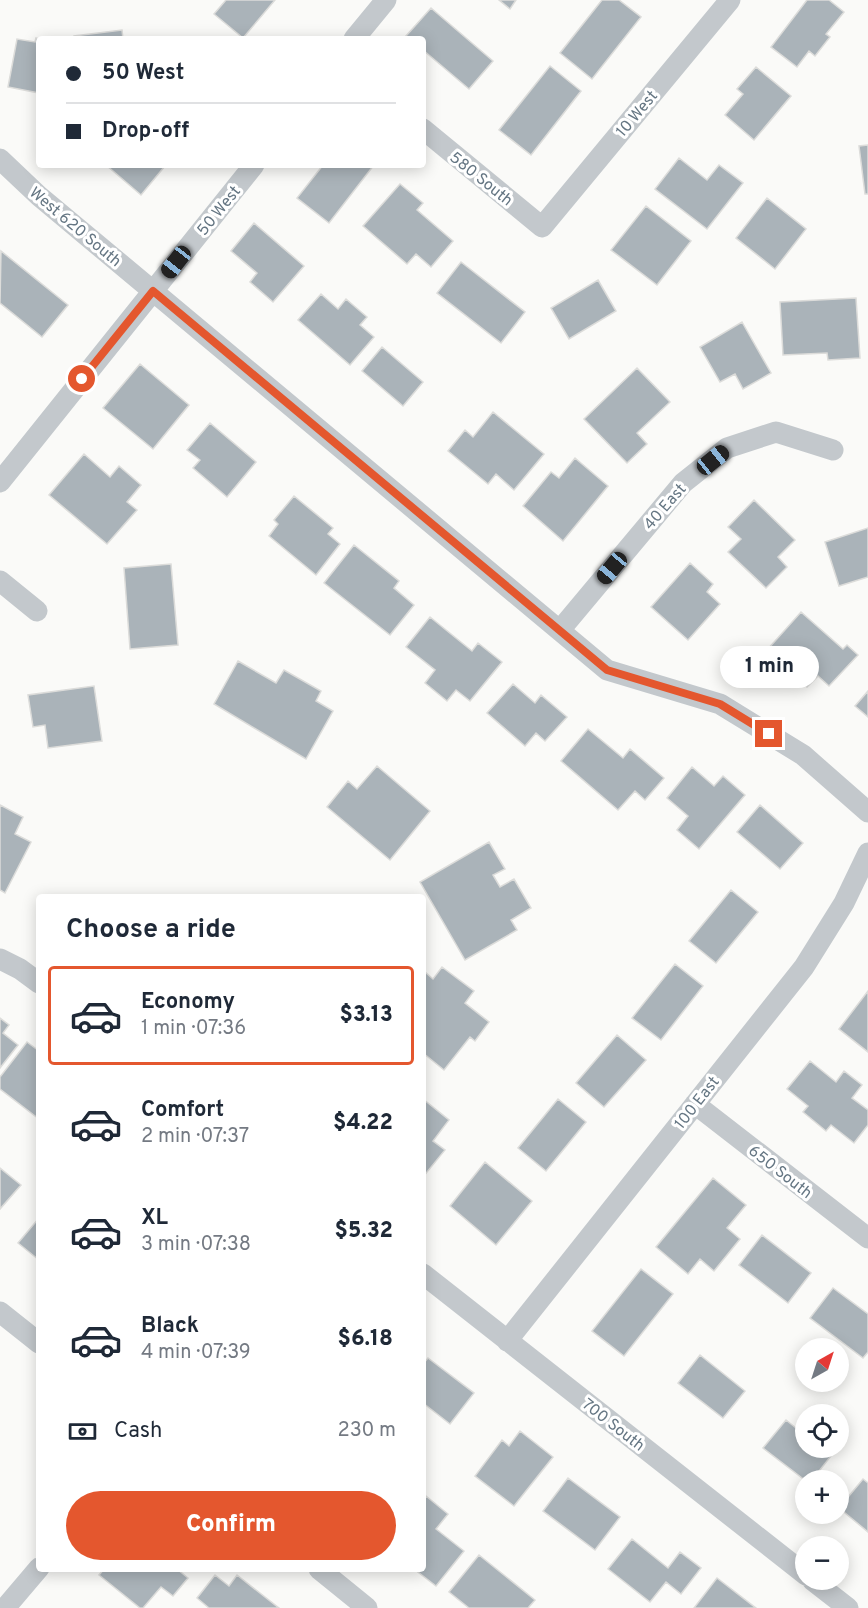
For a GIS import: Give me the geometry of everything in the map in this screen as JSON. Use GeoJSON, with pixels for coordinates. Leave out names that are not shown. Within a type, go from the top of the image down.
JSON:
{"type":"FeatureCollection","features":[{"type":"Feature","properties":{"kind":"street"},"geometry":{"type":"LineString","coordinates":[[356,36],[386,0]]}},
{"type":"Feature","properties":{"kind":"street","name":"10 West"},"geometry":{"type":"LineString","coordinates":[[542,227],[730,0]]}},
{"type":"Feature","properties":{"kind":"street","name":"580 South"},"geometry":{"type":"LineString","coordinates":[[426,131],[542,227]]}},
{"type":"Feature","properties":{"kind":"street","name":"West 620 South"},"geometry":{"type":"LineString","coordinates":[[0,159],[39,196],[607,670],[720,704],[803,755],[868,812]]}},
{"type":"Feature","properties":{"kind":"street","name":"50 West"},"geometry":{"type":"LineString","coordinates":[[0,482],[252,168]]}},
{"type":"Feature","properties":{"kind":"street","name":"40 East"},"geometry":{"type":"LineString","coordinates":[[560,630],[683,483],[728,448],[776,432],[833,450]]}},
{"type":"Feature","properties":{"kind":"street"},"geometry":{"type":"LineString","coordinates":[[0,581],[37,611]]}},
{"type":"Feature","properties":{"kind":"street","name":"100 East"},"geometry":{"type":"LineString","coordinates":[[507,1341],[804,967],[844,903],[868,853]]}},
{"type":"Feature","properties":{"kind":"street"},"geometry":{"type":"LineString","coordinates":[[0,959],[36,980]]}},
{"type":"Feature","properties":{"kind":"street","name":"650 South"},"geometry":{"type":"LineString","coordinates":[[695,1104],[868,1238]]}},
{"type":"Feature","properties":{"kind":"street","name":"700 South"},"geometry":{"type":"LineString","coordinates":[[426,1276],[795,1566]]}},
{"type":"Feature","properties":{"kind":"street"},"geometry":{"type":"LineString","coordinates":[[0,1312],[36,1341]]}},
{"type":"Feature","properties":{"kind":"street"},"geometry":{"type":"LineString","coordinates":[[5,1608],[36,1572]]}},
{"type":"Feature","properties":{"kind":"street"},"geometry":{"type":"LineString","coordinates":[[323,1572],[367,1608]]}},
{"type":"Feature","properties":{"kind":"street"},"geometry":{"type":"LineString","coordinates":[[825,1590],[848,1608]]}},
{"type":"Feature","properties":{"kind":"building"},"geometry":{"type":"Polygon","coordinates":[[[226,0],[275,0],[245,36],[241,36],[214,14],[226,0]]]}},
{"type":"Feature","properties":{"kind":"building"},"geometry":{"type":"Polygon","coordinates":[[[499,0],[516,0],[510,9],[499,0]]]}},
{"type":"Feature","properties":{"kind":"building"},"geometry":{"type":"Polygon","coordinates":[[[602,0],[619,0],[641,17],[592,79],[560,53],[602,0]]]}},
{"type":"Feature","properties":{"kind":"building"},"geometry":{"type":"Polygon","coordinates":[[[807,0],[829,0],[844,12],[826,34],[830,37],[815,56],[809,51],[797,67],[771,47],[807,0]]]}},
{"type":"Feature","properties":{"kind":"building"},"geometry":{"type":"Polygon","coordinates":[[[431,8],[493,61],[469,89],[426,53],[426,36],[406,36],[431,8]]]}},
{"type":"Feature","properties":{"kind":"building"},"geometry":{"type":"Polygon","coordinates":[[[122,30],[123,36],[74,36],[122,30]]]}},
{"type":"Feature","properties":{"kind":"building"},"geometry":{"type":"Polygon","coordinates":[[[36,38],[36,92],[8,87],[17,39],[35,42],[36,38]]]}},
{"type":"Feature","properties":{"kind":"building"},"geometry":{"type":"Polygon","coordinates":[[[550,66],[581,91],[531,155],[499,130],[550,66]]]}},
{"type":"Feature","properties":{"kind":"building"},"geometry":{"type":"Polygon","coordinates":[[[756,67],[791,96],[754,140],[725,115],[743,94],[737,89],[756,67]]]}},
{"type":"Feature","properties":{"kind":"building"},"geometry":{"type":"Polygon","coordinates":[[[868,145],[868,194],[865,194],[859,146],[868,145]]]}},
{"type":"Feature","properties":{"kind":"building"},"geometry":{"type":"Polygon","coordinates":[[[679,158],[707,180],[719,165],[743,183],[707,229],[655,189],[679,158]]]}},
{"type":"Feature","properties":{"kind":"building"},"geometry":{"type":"Polygon","coordinates":[[[110,168],[163,168],[141,195],[110,168]]]}},
{"type":"Feature","properties":{"kind":"building"},"geometry":{"type":"Polygon","coordinates":[[[321,168],[372,168],[329,223],[297,198],[321,168]]]}},
{"type":"Feature","properties":{"kind":"building"},"geometry":{"type":"Polygon","coordinates":[[[400,184],[423,203],[417,210],[453,241],[431,267],[416,254],[407,264],[363,226],[400,184]]]}},
{"type":"Feature","properties":{"kind":"building"},"geometry":{"type":"Polygon","coordinates":[[[767,198],[806,229],[775,269],[736,238],[767,198]]]}},
{"type":"Feature","properties":{"kind":"building"},"geometry":{"type":"Polygon","coordinates":[[[646,206],[691,241],[657,285],[611,250],[646,206]]]}},
{"type":"Feature","properties":{"kind":"building"},"geometry":{"type":"Polygon","coordinates":[[[254,223],[304,266],[273,302],[250,282],[257,273],[231,251],[254,223]]]}},
{"type":"Feature","properties":{"kind":"building"},"geometry":{"type":"Polygon","coordinates":[[[1,251],[68,305],[42,337],[0,303],[1,251]]]}},
{"type":"Feature","properties":{"kind":"building"},"geometry":{"type":"Polygon","coordinates":[[[461,262],[525,312],[501,343],[437,293],[461,262]]]}},
{"type":"Feature","properties":{"kind":"building"},"geometry":{"type":"Polygon","coordinates":[[[598,280],[616,311],[569,339],[551,308],[598,280]]]}},
{"type":"Feature","properties":{"kind":"building"},"geometry":{"type":"Polygon","coordinates":[[[321,294],[338,309],[346,299],[367,317],[360,325],[374,337],[350,365],[298,320],[321,294]]]}},
{"type":"Feature","properties":{"kind":"building"},"geometry":{"type":"Polygon","coordinates":[[[856,298],[860,358],[828,360],[827,353],[783,355],[780,302],[856,298]]]}},
{"type":"Feature","properties":{"kind":"building"},"geometry":{"type":"Polygon","coordinates":[[[742,322],[771,373],[743,389],[735,374],[720,382],[700,347],[742,322]]]}},
{"type":"Feature","properties":{"kind":"building"},"geometry":{"type":"Polygon","coordinates":[[[382,347],[423,382],[403,406],[362,371],[382,347]]]}},
{"type":"Feature","properties":{"kind":"building"},"geometry":{"type":"Polygon","coordinates":[[[140,364],[189,405],[153,449],[103,408],[140,364]]]}},
{"type":"Feature","properties":{"kind":"building"},"geometry":{"type":"Polygon","coordinates":[[[637,368],[670,402],[637,433],[647,444],[627,463],[584,419],[637,368]]]}},
{"type":"Feature","properties":{"kind":"building"},"geometry":{"type":"Polygon","coordinates":[[[493,412],[544,454],[514,490],[496,474],[488,484],[448,451],[465,430],[473,437],[493,412]]]}},
{"type":"Feature","properties":{"kind":"building"},"geometry":{"type":"Polygon","coordinates":[[[210,423],[256,462],[227,497],[193,468],[200,460],[187,450],[210,423]]]}},
{"type":"Feature","properties":{"kind":"building"},"geometry":{"type":"Polygon","coordinates":[[[84,454],[110,477],[119,466],[141,485],[127,502],[137,510],[107,544],[49,495],[84,454]]]}},
{"type":"Feature","properties":{"kind":"building"},"geometry":{"type":"Polygon","coordinates":[[[575,458],[608,486],[563,541],[523,506],[551,472],[559,478],[575,458]]]}},
{"type":"Feature","properties":{"kind":"building"},"geometry":{"type":"Polygon","coordinates":[[[294,496],[333,528],[328,534],[340,544],[316,575],[269,536],[278,524],[274,520],[294,496]]]}},
{"type":"Feature","properties":{"kind":"building"},"geometry":{"type":"Polygon","coordinates":[[[754,500],[795,540],[778,557],[787,567],[766,588],[728,552],[741,539],[728,527],[754,500]]]}},
{"type":"Feature","properties":{"kind":"building"},"geometry":{"type":"Polygon","coordinates":[[[868,528],[868,577],[839,586],[825,542],[868,528]]]}},
{"type":"Feature","properties":{"kind":"building"},"geometry":{"type":"Polygon","coordinates":[[[354,545],[399,581],[394,588],[414,605],[390,635],[324,583],[354,545]]]}},
{"type":"Feature","properties":{"kind":"building"},"geometry":{"type":"Polygon","coordinates":[[[690,563],[713,584],[707,592],[720,604],[688,640],[651,607],[690,563]]]}},
{"type":"Feature","properties":{"kind":"building"},"geometry":{"type":"Polygon","coordinates":[[[171,564],[178,645],[130,649],[124,568],[171,564]]]}},
{"type":"Feature","properties":{"kind":"building"},"geometry":{"type":"Polygon","coordinates":[[[801,612],[843,649],[847,645],[858,655],[829,686],[818,676],[807,687],[767,650],[801,612]]]}},
{"type":"Feature","properties":{"kind":"building"},"geometry":{"type":"Polygon","coordinates":[[[430,617],[472,651],[478,643],[502,662],[470,701],[456,690],[447,701],[425,683],[435,670],[406,647],[430,617]]]}},
{"type":"Feature","properties":{"kind":"building"},"geometry":{"type":"Polygon","coordinates":[[[238,661],[276,683],[284,670],[321,691],[316,701],[333,711],[306,759],[214,704],[238,661]]]}},
{"type":"Feature","properties":{"kind":"building"},"geometry":{"type":"Polygon","coordinates":[[[513,684],[535,703],[541,695],[567,717],[545,741],[536,733],[525,746],[487,713],[513,684]]]}},
{"type":"Feature","properties":{"kind":"building"},"geometry":{"type":"Polygon","coordinates":[[[94,686],[102,741],[48,748],[45,725],[33,727],[28,695],[94,686]]]}},
{"type":"Feature","properties":{"kind":"building"},"geometry":{"type":"Polygon","coordinates":[[[868,691],[868,717],[855,706],[868,691]]]}},
{"type":"Feature","properties":{"kind":"building"},"geometry":{"type":"Polygon","coordinates":[[[588,729],[623,758],[630,749],[664,778],[645,800],[635,791],[618,810],[561,761],[588,729]]]}},
{"type":"Feature","properties":{"kind":"building"},"geometry":{"type":"Polygon","coordinates":[[[377,766],[430,811],[390,860],[327,807],[348,781],[357,789],[377,766]]]}},
{"type":"Feature","properties":{"kind":"building"},"geometry":{"type":"Polygon","coordinates":[[[692,767],[714,786],[723,776],[745,795],[699,849],[677,830],[688,816],[667,798],[692,767]]]}},
{"type":"Feature","properties":{"kind":"building"},"geometry":{"type":"Polygon","coordinates":[[[0,805],[23,817],[15,834],[31,842],[5,893],[0,890],[0,805]]]}},
{"type":"Feature","properties":{"kind":"building"},"geometry":{"type":"Polygon","coordinates":[[[760,805],[803,843],[780,869],[737,832],[760,805]]]}},
{"type":"Feature","properties":{"kind":"building"},"geometry":{"type":"Polygon","coordinates":[[[489,842],[505,869],[493,875],[500,887],[514,879],[531,908],[511,920],[517,930],[465,960],[420,882],[489,842]]]}},
{"type":"Feature","properties":{"kind":"building"},"geometry":{"type":"Polygon","coordinates":[[[731,890],[758,912],[716,963],[689,941],[731,890]]]}},
{"type":"Feature","properties":{"kind":"building"},"geometry":{"type":"Polygon","coordinates":[[[675,964],[703,986],[661,1040],[632,1018],[675,964]]]}},
{"type":"Feature","properties":{"kind":"building"},"geometry":{"type":"Polygon","coordinates":[[[442,967],[474,991],[465,1003],[489,1022],[475,1041],[470,1037],[444,1070],[426,1055],[426,973],[433,979],[442,967]]]}},
{"type":"Feature","properties":{"kind":"building"},"geometry":{"type":"Polygon","coordinates":[[[868,991],[868,1052],[839,1029],[868,991]]]}},
{"type":"Feature","properties":{"kind":"building"},"geometry":{"type":"Polygon","coordinates":[[[0,1018],[9,1025],[3,1033],[18,1045],[0,1068],[0,1018]]]}},
{"type":"Feature","properties":{"kind":"building"},"geometry":{"type":"Polygon","coordinates":[[[617,1035],[646,1060],[604,1107],[576,1083],[617,1035]]]}},
{"type":"Feature","properties":{"kind":"building"},"geometry":{"type":"Polygon","coordinates":[[[27,1042],[36,1049],[36,1117],[0,1089],[0,1077],[27,1042]]]}},
{"type":"Feature","properties":{"kind":"building"},"geometry":{"type":"Polygon","coordinates":[[[810,1061],[836,1082],[844,1071],[862,1085],[852,1098],[868,1110],[868,1125],[854,1143],[831,1125],[826,1131],[803,1112],[808,1106],[787,1089],[810,1061]]]}},
{"type":"Feature","properties":{"kind":"building"},"geometry":{"type":"Polygon","coordinates":[[[558,1099],[586,1122],[546,1171],[518,1148],[558,1099]]]}},
{"type":"Feature","properties":{"kind":"building"},"geometry":{"type":"Polygon","coordinates":[[[426,1101],[449,1120],[433,1141],[445,1150],[426,1173],[426,1101]]]}},
{"type":"Feature","properties":{"kind":"building"},"geometry":{"type":"Polygon","coordinates":[[[485,1162],[532,1201],[496,1245],[450,1206],[485,1162]]]}},
{"type":"Feature","properties":{"kind":"building"},"geometry":{"type":"Polygon","coordinates":[[[0,1168],[21,1185],[0,1209],[0,1168]]]}},
{"type":"Feature","properties":{"kind":"building"},"geometry":{"type":"Polygon","coordinates":[[[713,1178],[746,1205],[727,1228],[740,1239],[714,1271],[700,1259],[688,1274],[656,1247],[713,1178]]]}},
{"type":"Feature","properties":{"kind":"building"},"geometry":{"type":"Polygon","coordinates":[[[36,1222],[36,1258],[18,1243],[36,1222]]]}},
{"type":"Feature","properties":{"kind":"building"},"geometry":{"type":"Polygon","coordinates":[[[762,1235],[811,1273],[788,1303],[739,1265],[762,1235]]]}},
{"type":"Feature","properties":{"kind":"building"},"geometry":{"type":"Polygon","coordinates":[[[641,1269],[673,1294],[624,1356],[592,1331],[641,1269]]]}},
{"type":"Feature","properties":{"kind":"building"},"geometry":{"type":"Polygon","coordinates":[[[833,1288],[868,1314],[868,1352],[863,1358],[849,1347],[849,1338],[836,1338],[810,1318],[833,1288]]]}},
{"type":"Feature","properties":{"kind":"building"},"geometry":{"type":"Polygon","coordinates":[[[700,1355],[745,1391],[723,1418],[678,1383],[700,1355]]]}},
{"type":"Feature","properties":{"kind":"building"},"geometry":{"type":"Polygon","coordinates":[[[428,1358],[474,1393],[450,1424],[426,1405],[426,1360],[428,1358]]]}},
{"type":"Feature","properties":{"kind":"building"},"geometry":{"type":"Polygon","coordinates":[[[786,1420],[795,1427],[795,1458],[829,1458],[820,1470],[795,1470],[795,1473],[763,1448],[786,1420]]]}},
{"type":"Feature","properties":{"kind":"building"},"geometry":{"type":"Polygon","coordinates":[[[520,1431],[553,1457],[514,1506],[475,1476],[502,1440],[509,1446],[520,1431]]]}},
{"type":"Feature","properties":{"kind":"building"},"geometry":{"type":"Polygon","coordinates":[[[568,1478],[620,1517],[595,1550],[543,1511],[568,1478]]]}},
{"type":"Feature","properties":{"kind":"building"},"geometry":{"type":"Polygon","coordinates":[[[863,1479],[868,1483],[868,1532],[849,1516],[849,1496],[863,1479]]]}},
{"type":"Feature","properties":{"kind":"building"},"geometry":{"type":"Polygon","coordinates":[[[426,1496],[448,1514],[436,1529],[464,1551],[436,1586],[418,1572],[426,1572],[426,1496]]]}},
{"type":"Feature","properties":{"kind":"building"},"geometry":{"type":"Polygon","coordinates":[[[632,1539],[668,1568],[680,1552],[701,1568],[681,1594],[666,1582],[650,1602],[608,1569],[632,1539]]]}},
{"type":"Feature","properties":{"kind":"building"},"geometry":{"type":"Polygon","coordinates":[[[479,1555],[535,1600],[528,1608],[469,1608],[449,1592],[479,1555]]]}},
{"type":"Feature","properties":{"kind":"building"},"geometry":{"type":"Polygon","coordinates":[[[102,1572],[181,1572],[188,1578],[173,1596],[161,1587],[143,1608],[140,1608],[99,1575],[102,1572]]]}},
{"type":"Feature","properties":{"kind":"building"},"geometry":{"type":"Polygon","coordinates":[[[215,1575],[229,1586],[237,1575],[279,1608],[209,1608],[197,1598],[215,1575]]]}},
{"type":"Feature","properties":{"kind":"building"},"geometry":{"type":"Polygon","coordinates":[[[717,1578],[756,1608],[694,1608],[717,1578]]]}},
{"type":"Feature","properties":{"kind":"route"},"geometry":{"type":"LineString","coordinates":[[82,379],[153,291],[607,670],[720,704],[769,734]]}}]}
